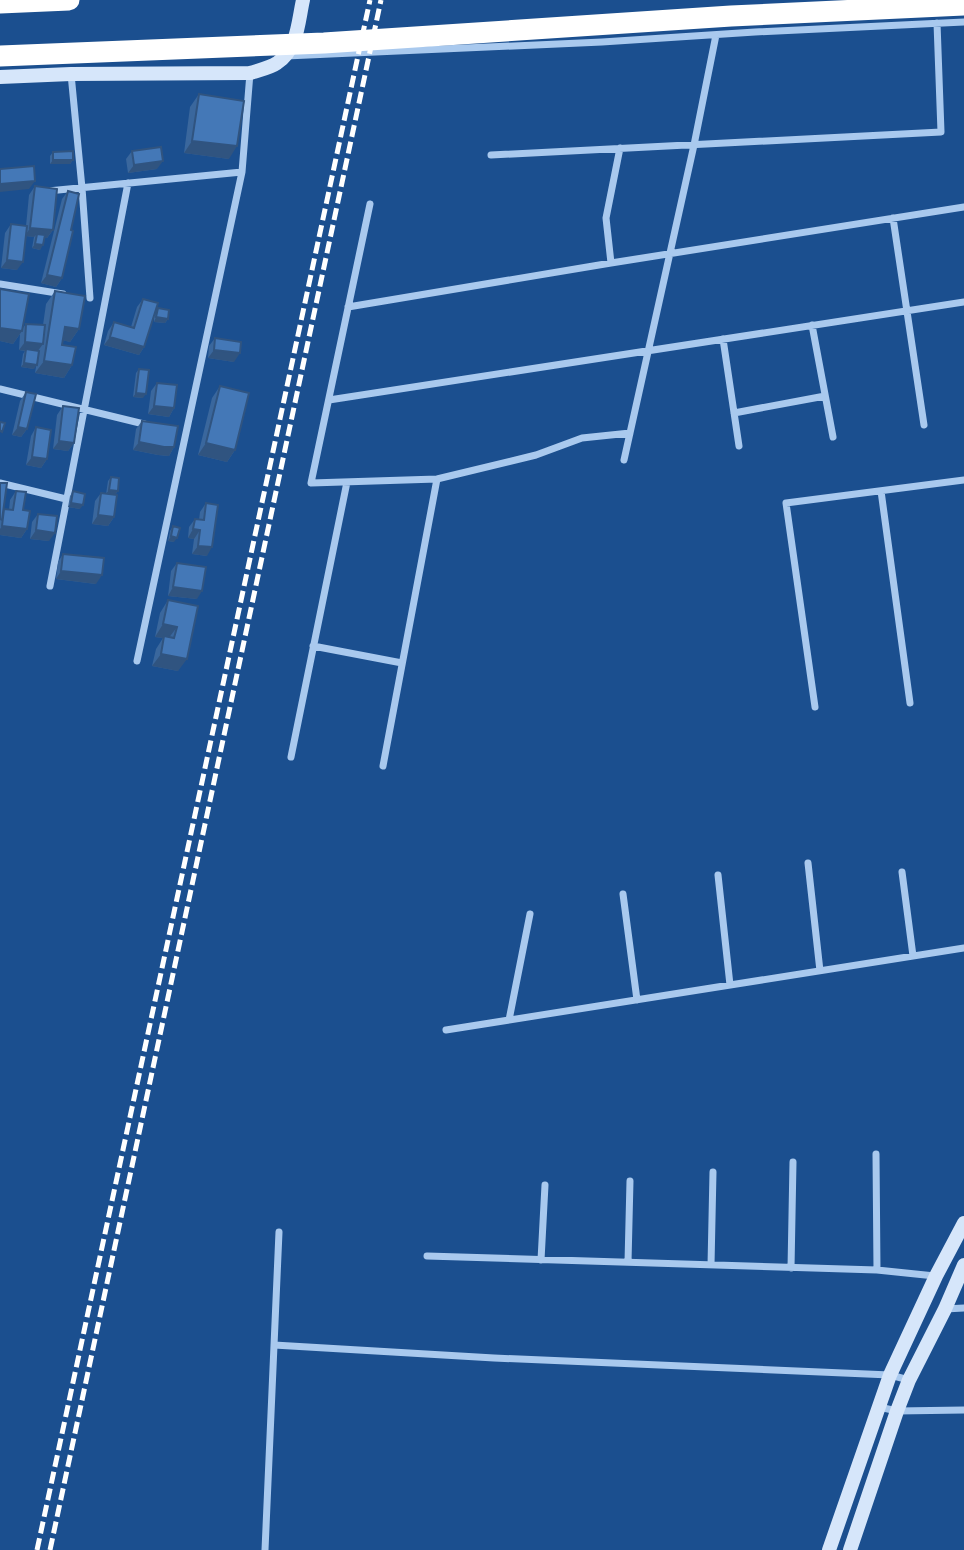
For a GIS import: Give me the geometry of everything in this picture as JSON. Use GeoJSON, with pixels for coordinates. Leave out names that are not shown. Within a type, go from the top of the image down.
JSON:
{"type":"FeatureCollection","features":[{"type":"Feature","properties":{"kind":"highway"},"geometry":{"type":"LineString","coordinates":[[0,3],[69,0]]}},
{"type":"Feature","properties":{"kind":"highway"},"geometry":{"type":"LineString","coordinates":[[0,56],[324,43],[730,16],[964,5]]}},
{"type":"Feature","properties":{"kind":"street"},"geometry":{"type":"LineString","coordinates":[[0,77],[250,73],[275,64],[285,56],[293,44],[303,0]]}},
{"type":"Feature","properties":{"kind":"street"},"geometry":{"type":"LineString","coordinates":[[285,56],[964,22]]}},
{"type":"Feature","properties":{"kind":"street"},"geometry":{"type":"LineString","coordinates":[[491,155],[941,132],[937,23]]}},
{"type":"Feature","properties":{"kind":"street"},"geometry":{"type":"LineString","coordinates":[[624,460],[716,35]]}},
{"type":"Feature","properties":{"kind":"street"},"geometry":{"type":"LineString","coordinates":[[137,661],[242,172],[250,73]]}},
{"type":"Feature","properties":{"kind":"street"},"geometry":{"type":"LineString","coordinates":[[71,74],[90,298]]}},
{"type":"Feature","properties":{"kind":"street"},"geometry":{"type":"LineString","coordinates":[[611,263],[606,218],[620,148]]}},
{"type":"Feature","properties":{"kind":"street"},"geometry":{"type":"LineString","coordinates":[[42,191],[242,172]]}},
{"type":"Feature","properties":{"kind":"street"},"geometry":{"type":"LineString","coordinates":[[50,586],[128,183]]}},
{"type":"Feature","properties":{"kind":"street"},"geometry":{"type":"LineString","coordinates":[[370,204],[311,483],[437,479],[536,455],[582,438],[630,433]]}},
{"type":"Feature","properties":{"kind":"street"},"geometry":{"type":"LineString","coordinates":[[348,307],[964,207]]}},
{"type":"Feature","properties":{"kind":"street"},"geometry":{"type":"LineString","coordinates":[[893,218],[924,425]]}},
{"type":"Feature","properties":{"kind":"street"},"geometry":{"type":"LineString","coordinates":[[0,284],[105,300]]}},
{"type":"Feature","properties":{"kind":"street"},"geometry":{"type":"LineString","coordinates":[[329,400],[964,302]]}},
{"type":"Feature","properties":{"kind":"street"},"geometry":{"type":"LineString","coordinates":[[812,325],[833,436]]}},
{"type":"Feature","properties":{"kind":"street"},"geometry":{"type":"LineString","coordinates":[[723,339],[739,446]]}},
{"type":"Feature","properties":{"kind":"street"},"geometry":{"type":"LineString","coordinates":[[0,389],[160,428]]}},
{"type":"Feature","properties":{"kind":"street"},"geometry":{"type":"LineString","coordinates":[[734,413],[825,396]]}},
{"type":"Feature","properties":{"kind":"street"},"geometry":{"type":"LineString","coordinates":[[173,431],[186,435]]}},
{"type":"Feature","properties":{"kind":"street"},"geometry":{"type":"LineString","coordinates":[[383,766],[437,479]]}},
{"type":"Feature","properties":{"kind":"street"},"geometry":{"type":"LineString","coordinates":[[815,707],[786,503],[964,480]]}},
{"type":"Feature","properties":{"kind":"street"},"geometry":{"type":"LineString","coordinates":[[291,757],[347,482]]}},
{"type":"Feature","properties":{"kind":"street"},"geometry":{"type":"LineString","coordinates":[[0,483],[66,499]]}},
{"type":"Feature","properties":{"kind":"street"},"geometry":{"type":"LineString","coordinates":[[881,491],[910,703]]}},
{"type":"Feature","properties":{"kind":"street"},"geometry":{"type":"LineString","coordinates":[[313,646],[402,663]]}},
{"type":"Feature","properties":{"kind":"street"},"geometry":{"type":"LineString","coordinates":[[807,863],[820,971]]}},
{"type":"Feature","properties":{"kind":"street"},"geometry":{"type":"LineString","coordinates":[[902,872],[913,956]]}},
{"type":"Feature","properties":{"kind":"street"},"geometry":{"type":"LineString","coordinates":[[718,875],[730,985]]}},
{"type":"Feature","properties":{"kind":"street"},"geometry":{"type":"LineString","coordinates":[[624,894],[637,1000]]}},
{"type":"Feature","properties":{"kind":"street"},"geometry":{"type":"LineString","coordinates":[[509,1020],[530,914]]}},
{"type":"Feature","properties":{"kind":"street"},"geometry":{"type":"LineString","coordinates":[[446,1030],[964,948]]}},
{"type":"Feature","properties":{"kind":"street"},"geometry":{"type":"LineString","coordinates":[[876,1154],[877,1270]]}},
{"type":"Feature","properties":{"kind":"street"},"geometry":{"type":"LineString","coordinates":[[791,1268],[793,1162]]}},
{"type":"Feature","properties":{"kind":"street"},"geometry":{"type":"LineString","coordinates":[[711,1265],[713,1172]]}},
{"type":"Feature","properties":{"kind":"street"},"geometry":{"type":"LineString","coordinates":[[628,1262],[630,1181]]}},
{"type":"Feature","properties":{"kind":"street"},"geometry":{"type":"LineString","coordinates":[[541,1260],[545,1185]]}},
{"type":"Feature","properties":{"kind":"street"},"geometry":{"type":"LineString","coordinates":[[829,1550],[890,1375],[964,1223]]}},
{"type":"Feature","properties":{"kind":"street"},"geometry":{"type":"LineString","coordinates":[[265,1550],[279,1232]]}},
{"type":"Feature","properties":{"kind":"street"},"geometry":{"type":"LineString","coordinates":[[426,1256],[877,1270],[936,1276]]}},
{"type":"Feature","properties":{"kind":"street"},"geometry":{"type":"LineString","coordinates":[[850,1550],[909,1380],[964,1265]]}},
{"type":"Feature","properties":{"kind":"street"},"geometry":{"type":"LineString","coordinates":[[945,1309],[964,1308]]}},
{"type":"Feature","properties":{"kind":"street"},"geometry":{"type":"LineString","coordinates":[[274,1345],[494,1358],[890,1375],[909,1380]]}},
{"type":"Feature","properties":{"kind":"street"},"geometry":{"type":"LineString","coordinates":[[879,1407],[897,1411],[964,1410]]}},
{"type":"Feature","properties":{"kind":"building"},"geometry":{"type":"Polygon","coordinates":[[[199,94],[244,101],[237,146],[192,141],[199,94]]]}},
{"type":"Feature","properties":{"kind":"building"},"geometry":{"type":"Polygon","coordinates":[[[161,147],[163,161],[134,165],[132,151],[161,147]]]}},
{"type":"Feature","properties":{"kind":"building"},"geometry":{"type":"Polygon","coordinates":[[[73,151],[73,160],[53,160],[53,152],[73,151]]]}},
{"type":"Feature","properties":{"kind":"building"},"geometry":{"type":"Polygon","coordinates":[[[34,166],[35,181],[0,184],[0,169],[34,166]]]}},
{"type":"Feature","properties":{"kind":"building"},"geometry":{"type":"Polygon","coordinates":[[[35,186],[57,189],[53,230],[30,228],[35,186]]]}},
{"type":"Feature","properties":{"kind":"building"},"geometry":{"type":"Polygon","coordinates":[[[68,191],[79,194],[62,278],[47,275],[68,191]]]}},
{"type":"Feature","properties":{"kind":"building"},"geometry":{"type":"Polygon","coordinates":[[[11,224],[27,226],[23,262],[7,260],[11,224]]]}},
{"type":"Feature","properties":{"kind":"building"},"geometry":{"type":"Polygon","coordinates":[[[37,234],[45,235],[43,245],[35,244],[37,234]]]}},
{"type":"Feature","properties":{"kind":"building"},"geometry":{"type":"Polygon","coordinates":[[[0,289],[29,294],[22,331],[0,328],[0,289]]]}},
{"type":"Feature","properties":{"kind":"building"},"geometry":{"type":"Polygon","coordinates":[[[55,291],[85,296],[79,329],[65,327],[62,345],[76,347],[72,365],[44,361],[55,291]]]}},
{"type":"Feature","properties":{"kind":"building"},"geometry":{"type":"Polygon","coordinates":[[[143,299],[158,303],[144,347],[110,337],[114,322],[134,328],[143,299]]]}},
{"type":"Feature","properties":{"kind":"building"},"geometry":{"type":"Polygon","coordinates":[[[158,308],[169,310],[168,319],[156,317],[158,308]]]}},
{"type":"Feature","properties":{"kind":"building"},"geometry":{"type":"Polygon","coordinates":[[[26,324],[45,325],[43,344],[25,342],[26,324]]]}},
{"type":"Feature","properties":{"kind":"building"},"geometry":{"type":"Polygon","coordinates":[[[215,338],[241,342],[240,353],[214,350],[215,338]]]}},
{"type":"Feature","properties":{"kind":"building"},"geometry":{"type":"Polygon","coordinates":[[[26,349],[39,351],[37,365],[24,363],[26,349]]]}},
{"type":"Feature","properties":{"kind":"building"},"geometry":{"type":"Polygon","coordinates":[[[139,369],[149,370],[146,394],[136,393],[139,369]]]}},
{"type":"Feature","properties":{"kind":"building"},"geometry":{"type":"Polygon","coordinates":[[[157,383],[177,385],[174,408],[154,406],[157,383]]]}},
{"type":"Feature","properties":{"kind":"building"},"geometry":{"type":"Polygon","coordinates":[[[220,386],[249,393],[235,450],[206,443],[220,386]]]}},
{"type":"Feature","properties":{"kind":"building"},"geometry":{"type":"Polygon","coordinates":[[[26,392],[36,394],[27,429],[18,427],[26,392]]]}},
{"type":"Feature","properties":{"kind":"building"},"geometry":{"type":"Polygon","coordinates":[[[63,406],[79,408],[74,443],[59,441],[63,406]]]}},
{"type":"Feature","properties":{"kind":"building"},"geometry":{"type":"Polygon","coordinates":[[[142,421],[178,426],[174,447],[139,442],[142,421]]]}},
{"type":"Feature","properties":{"kind":"building"},"geometry":{"type":"Polygon","coordinates":[[[0,422],[5,423],[2,432],[0,431],[0,422]]]}},
{"type":"Feature","properties":{"kind":"building"},"geometry":{"type":"Polygon","coordinates":[[[36,427],[51,430],[47,459],[32,457],[36,427]]]}},
{"type":"Feature","properties":{"kind":"building"},"geometry":{"type":"Polygon","coordinates":[[[111,477],[119,478],[118,491],[109,490],[111,477]]]}},
{"type":"Feature","properties":{"kind":"building"},"geometry":{"type":"Polygon","coordinates":[[[0,483],[7,483],[2,520],[0,519],[0,483]]]}},
{"type":"Feature","properties":{"kind":"building"},"geometry":{"type":"Polygon","coordinates":[[[16,491],[26,492],[23,510],[30,511],[27,529],[2,526],[4,509],[13,510],[16,491]]]}},
{"type":"Feature","properties":{"kind":"building"},"geometry":{"type":"Polygon","coordinates":[[[73,491],[85,494],[83,505],[71,503],[73,491]]]}},
{"type":"Feature","properties":{"kind":"building"},"geometry":{"type":"Polygon","coordinates":[[[101,493],[117,495],[114,517],[98,515],[101,493]]]}},
{"type":"Feature","properties":{"kind":"building"},"geometry":{"type":"Polygon","coordinates":[[[206,503],[218,505],[212,547],[198,546],[200,530],[193,529],[195,519],[204,520],[206,503]]]}},
{"type":"Feature","properties":{"kind":"building"},"geometry":{"type":"Polygon","coordinates":[[[38,514],[57,516],[55,533],[36,530],[38,514]]]}},
{"type":"Feature","properties":{"kind":"building"},"geometry":{"type":"Polygon","coordinates":[[[173,526],[180,528],[177,538],[171,536],[173,526]]]}},
{"type":"Feature","properties":{"kind":"building"},"geometry":{"type":"Polygon","coordinates":[[[63,554],[104,558],[102,575],[61,571],[63,554]]]}},
{"type":"Feature","properties":{"kind":"building"},"geometry":{"type":"Polygon","coordinates":[[[177,563],[206,567],[202,591],[173,587],[177,563]]]}},
{"type":"Feature","properties":{"kind":"building"},"geometry":{"type":"Polygon","coordinates":[[[168,600],[198,606],[187,659],[161,654],[164,636],[174,638],[177,627],[163,624],[168,600]]]}},
{"type":"Feature","properties":{"kind":"railway"},"geometry":{"type":"LineString","coordinates":[[37,1550],[370,0]]}},
{"type":"Feature","properties":{"kind":"railway"},"geometry":{"type":"LineString","coordinates":[[50,1550],[381,0]]}}]}
